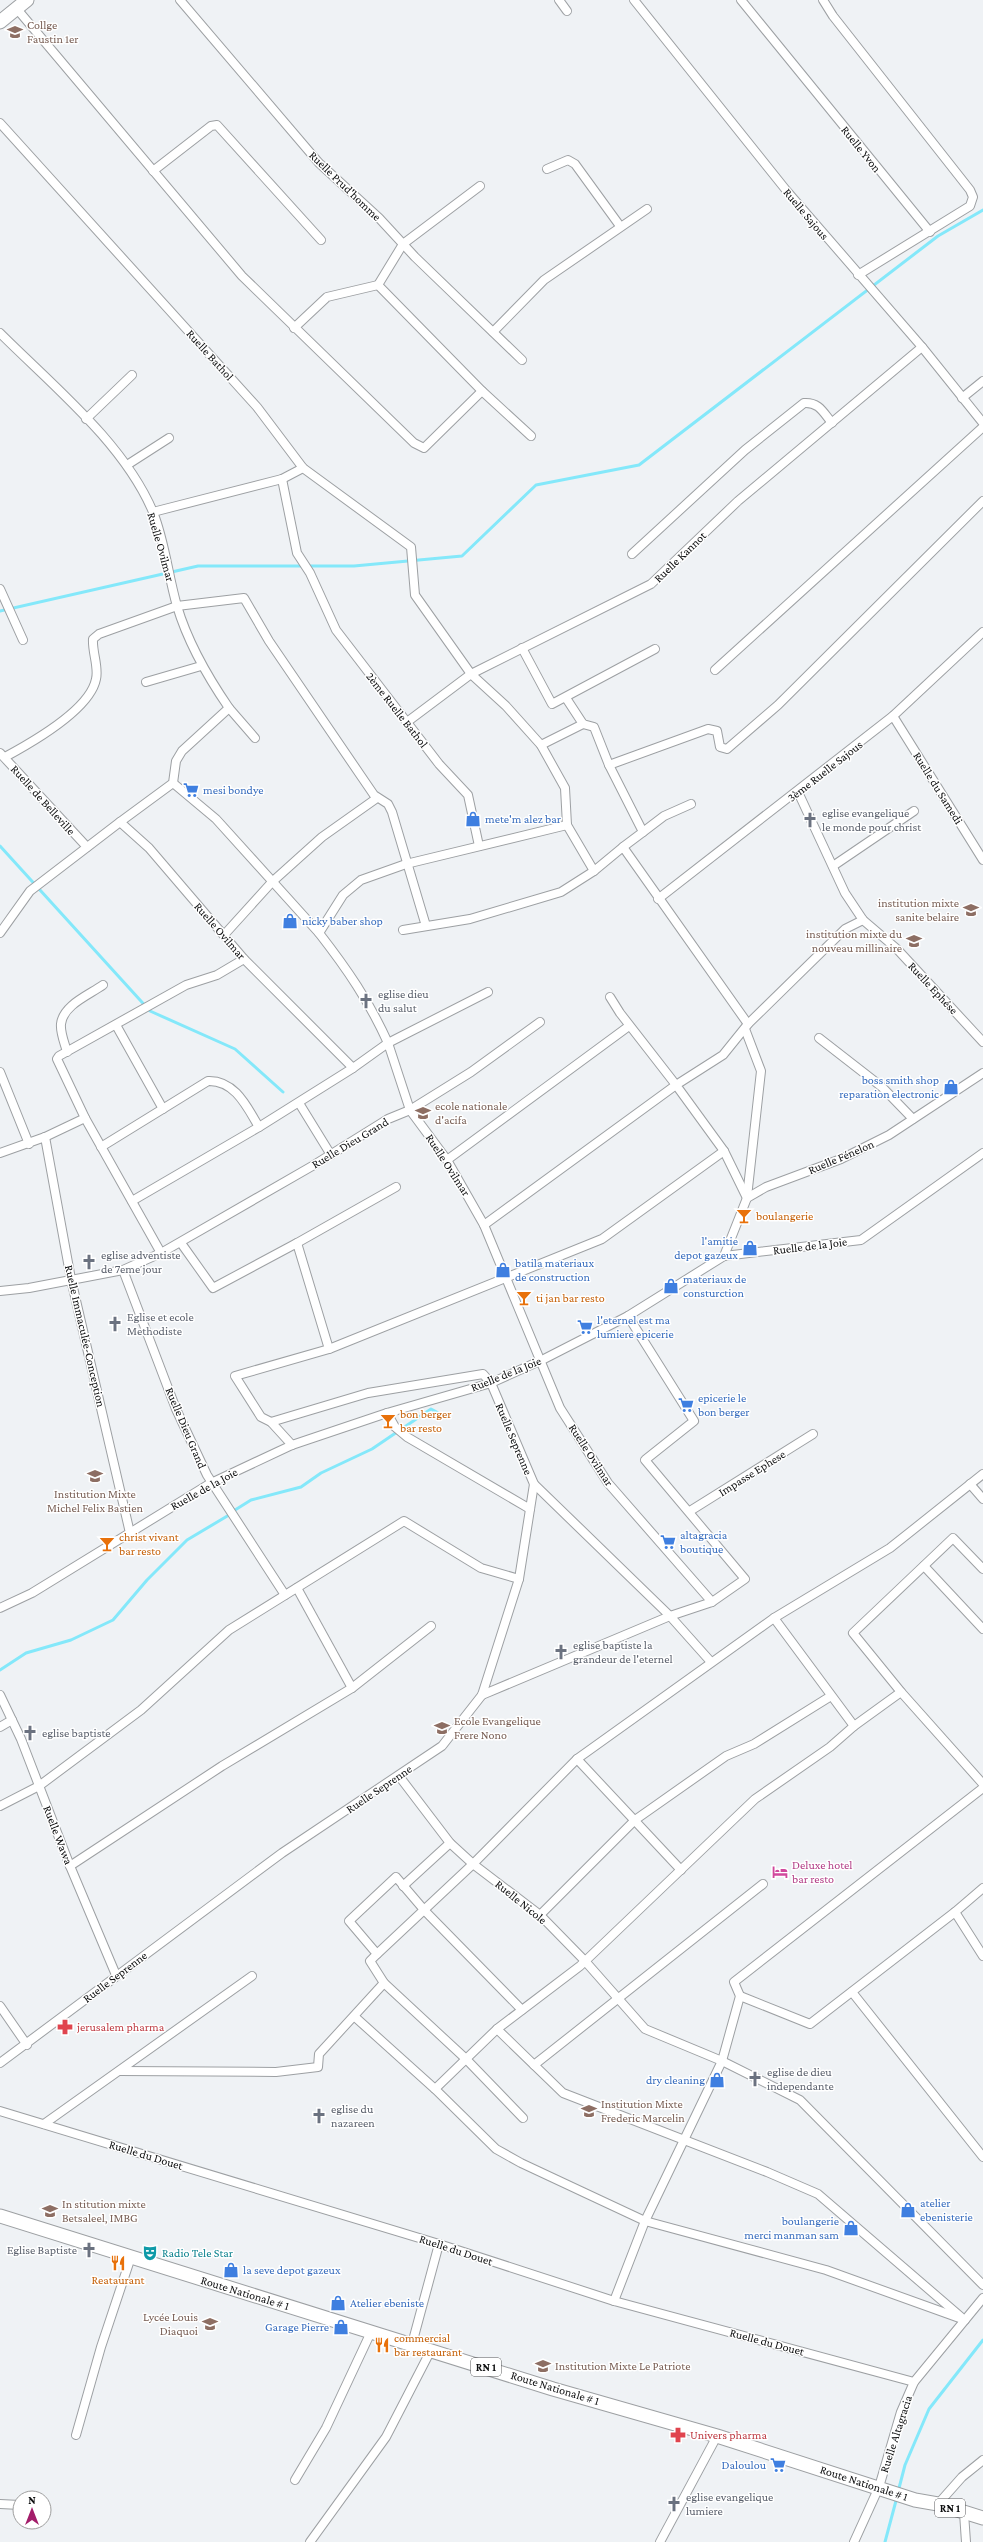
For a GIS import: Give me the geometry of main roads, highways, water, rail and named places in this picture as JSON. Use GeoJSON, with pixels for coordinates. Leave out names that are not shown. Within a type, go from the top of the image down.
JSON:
{"type":"FeatureCollection","features":[{"type":"Feature","properties":{"kind":"main road"},"geometry":{"type":"LineString","coordinates":[[0,22],[27,0]]}},
{"type":"Feature","properties":{"kind":"main road","name":"Route Nationale # 1"},"geometry":{"type":"LineString","coordinates":[[0,2216],[553,2389],[717,2436],[879,2487],[915,2500],[938,2504],[983,2518]]}},
{"type":"Feature","properties":{"kind":"waterway"},"geometry":{"type":"LineString","coordinates":[[0,611],[198,566],[354,566],[462,556],[536,485],[639,465],[938,236],[983,210]]}},
{"type":"Feature","properties":{"kind":"waterway"},"geometry":{"type":"LineString","coordinates":[[0,846],[150,1011],[235,1049],[283,1092]]}},
{"type":"Feature","properties":{"kind":"waterway"},"geometry":{"type":"LineString","coordinates":[[235,1510],[251,1500],[301,1487],[321,1473],[372,1449],[431,1409],[446,1417]]}},
{"type":"Feature","properties":{"kind":"waterway"},"geometry":{"type":"LineString","coordinates":[[0,1670],[26,1653],[71,1640],[113,1620],[147,1580],[187,1540],[229,1515]]}},
{"type":"Feature","properties":{"kind":"waterway"},"geometry":{"type":"LineString","coordinates":[[898,2492],[905,2465],[929,2409],[983,2340]]}},
{"type":"Feature","properties":{"kind":"waterway"},"geometry":{"type":"LineString","coordinates":[[885,2542],[897,2497]]}},
{"type":"Feature","properties":{"kind":"place","name":"Collge Faustin 1er"},"geometry":{"type":"Point","coordinates":[15,32]}},
{"type":"Feature","properties":{"kind":"place","name":"mesi bondye"},"geometry":{"type":"Point","coordinates":[191,790]}},
{"type":"Feature","properties":{"kind":"place","name":"mete'm alez bar"},"geometry":{"type":"Point","coordinates":[473,819]}},
{"type":"Feature","properties":{"kind":"place","name":"eglise evangelique le monde pour christ"},"geometry":{"type":"Point","coordinates":[810,820]}},
{"type":"Feature","properties":{"kind":"place","name":"institution mixte sanite belaire"},"geometry":{"type":"Point","coordinates":[971,910]}},
{"type":"Feature","properties":{"kind":"place","name":"nicky baber shop"},"geometry":{"type":"Point","coordinates":[290,921]}},
{"type":"Feature","properties":{"kind":"place","name":"institution mixte du nouveau millinaire"},"geometry":{"type":"Point","coordinates":[914,941]}},
{"type":"Feature","properties":{"kind":"place","name":"eglise dieu du salut"},"geometry":{"type":"Point","coordinates":[366,1001]}},
{"type":"Feature","properties":{"kind":"place","name":"boss smith shop reparation electronic"},"geometry":{"type":"Point","coordinates":[951,1087]}},
{"type":"Feature","properties":{"kind":"place","name":"ecole nationale d'acifa"},"geometry":{"type":"Point","coordinates":[423,1113]}},
{"type":"Feature","properties":{"kind":"place","name":"boulangerie"},"geometry":{"type":"Point","coordinates":[744,1216]}},
{"type":"Feature","properties":{"kind":"place","name":"l'amitie depot gazeux"},"geometry":{"type":"Point","coordinates":[750,1248]}},
{"type":"Feature","properties":{"kind":"place","name":"eglise adventiste de 7eme jour"},"geometry":{"type":"Point","coordinates":[89,1262]}},
{"type":"Feature","properties":{"kind":"place","name":"batila materiaux de construction"},"geometry":{"type":"Point","coordinates":[503,1270]}},
{"type":"Feature","properties":{"kind":"place","name":"materiaux de consturction"},"geometry":{"type":"Point","coordinates":[671,1286]}},
{"type":"Feature","properties":{"kind":"place","name":"ti jan bar resto"},"geometry":{"type":"Point","coordinates":[524,1298]}},
{"type":"Feature","properties":{"kind":"place","name":"Eglise et ecole Methodiste"},"geometry":{"type":"Point","coordinates":[115,1324]}},
{"type":"Feature","properties":{"kind":"place","name":"l'eternel est ma lumiere epicerie"},"geometry":{"type":"Point","coordinates":[585,1327]}},
{"type":"Feature","properties":{"kind":"place","name":"epicerie le bon berger"},"geometry":{"type":"Point","coordinates":[686,1405]}},
{"type":"Feature","properties":{"kind":"place","name":"bon berger bar resto"},"geometry":{"type":"Point","coordinates":[388,1421]}},
{"type":"Feature","properties":{"kind":"place","name":"Institution Mixte Michel Felix Bastien"},"geometry":{"type":"Point","coordinates":[95,1476]}},
{"type":"Feature","properties":{"kind":"place","name":"altagracia boutique"},"geometry":{"type":"Point","coordinates":[668,1542]}},
{"type":"Feature","properties":{"kind":"place","name":"christ vivant bar resto"},"geometry":{"type":"Point","coordinates":[107,1544]}},
{"type":"Feature","properties":{"kind":"place","name":"eglise baptiste la grandeur de l'eternel"},"geometry":{"type":"Point","coordinates":[561,1652]}},
{"type":"Feature","properties":{"kind":"place","name":"Ecole Evangelique Frere Nono"},"geometry":{"type":"Point","coordinates":[442,1728]}},
{"type":"Feature","properties":{"kind":"place","name":"eglise baptiste"},"geometry":{"type":"Point","coordinates":[30,1733]}},
{"type":"Feature","properties":{"kind":"place","name":"Deluxe hotel bar resto"},"geometry":{"type":"Point","coordinates":[780,1872]}},
{"type":"Feature","properties":{"kind":"place","name":"jerusalem pharma"},"geometry":{"type":"Point","coordinates":[65,2027]}},
{"type":"Feature","properties":{"kind":"place","name":"eglise de dieu independante"},"geometry":{"type":"Point","coordinates":[755,2079]}},
{"type":"Feature","properties":{"kind":"place","name":"dry cleaning"},"geometry":{"type":"Point","coordinates":[717,2080]}},
{"type":"Feature","properties":{"kind":"place","name":"Institution Mixte Frederic Marcelin"},"geometry":{"type":"Point","coordinates":[589,2111]}},
{"type":"Feature","properties":{"kind":"place","name":"eglise du nazareen"},"geometry":{"type":"Point","coordinates":[319,2116]}},
{"type":"Feature","properties":{"kind":"place","name":"atelier ebenisterie"},"geometry":{"type":"Point","coordinates":[908,2210]}},
{"type":"Feature","properties":{"kind":"place","name":"In stitution mixte Betsaleel, IMBG"},"geometry":{"type":"Point","coordinates":[50,2211]}},
{"type":"Feature","properties":{"kind":"place","name":"boulangerie merci manman sam"},"geometry":{"type":"Point","coordinates":[851,2228]}},
{"type":"Feature","properties":{"kind":"place","name":"Eglise Baptiste"},"geometry":{"type":"Point","coordinates":[89,2250]}},
{"type":"Feature","properties":{"kind":"place","name":"Radio Tele Star"},"geometry":{"type":"Point","coordinates":[150,2253]}},
{"type":"Feature","properties":{"kind":"place","name":"Reataurant"},"geometry":{"type":"Point","coordinates":[118,2263]}},
{"type":"Feature","properties":{"kind":"place","name":"la seve depot gazeux"},"geometry":{"type":"Point","coordinates":[231,2270]}},
{"type":"Feature","properties":{"kind":"place","name":"Atelier ebeniste"},"geometry":{"type":"Point","coordinates":[338,2303]}},
{"type":"Feature","properties":{"kind":"place","name":"Lycée Louis Diaquoi"},"geometry":{"type":"Point","coordinates":[210,2324]}},
{"type":"Feature","properties":{"kind":"place","name":"Garage Pierre"},"geometry":{"type":"Point","coordinates":[341,2327]}},
{"type":"Feature","properties":{"kind":"place","name":"commercial bar restaurant"},"geometry":{"type":"Point","coordinates":[382,2345]}},
{"type":"Feature","properties":{"kind":"place","name":"Institution Mixte Le Patriote"},"geometry":{"type":"Point","coordinates":[543,2366]}},
{"type":"Feature","properties":{"kind":"place","name":"Univers pharma"},"geometry":{"type":"Point","coordinates":[678,2435]}},
{"type":"Feature","properties":{"kind":"place","name":"Daloulou"},"geometry":{"type":"Point","coordinates":[778,2465]}},
{"type":"Feature","properties":{"kind":"place","name":"eglise evangelique lumiere"},"geometry":{"type":"Point","coordinates":[674,2504]}}]}
